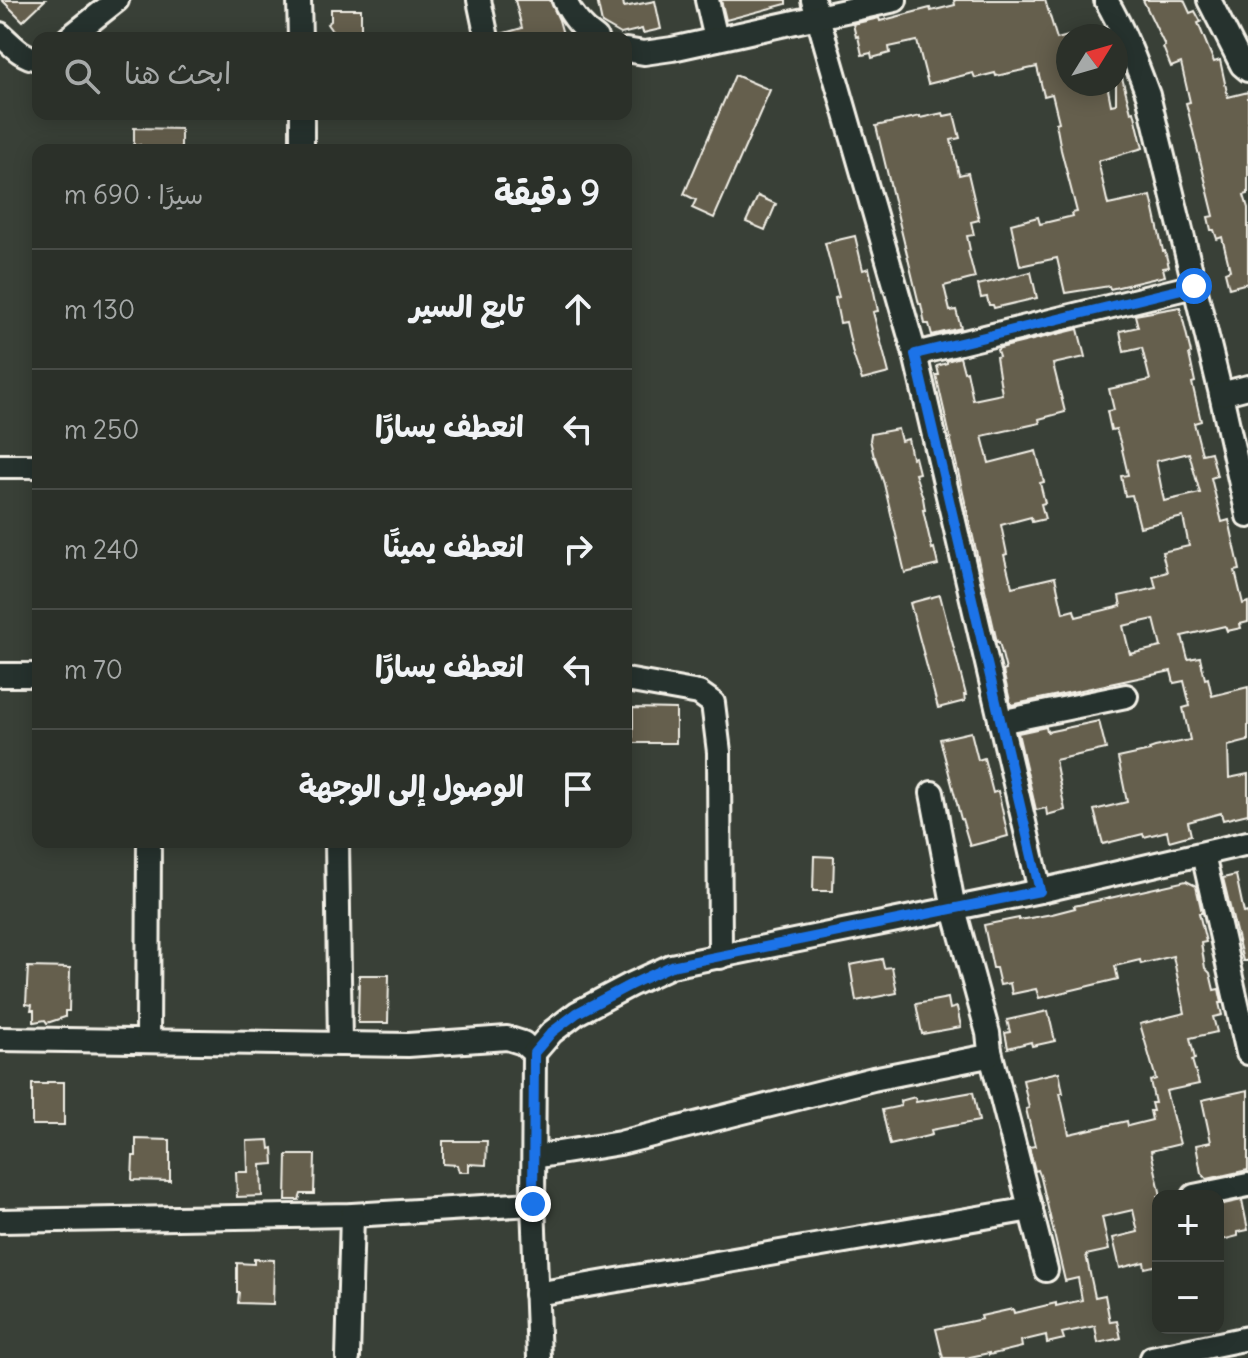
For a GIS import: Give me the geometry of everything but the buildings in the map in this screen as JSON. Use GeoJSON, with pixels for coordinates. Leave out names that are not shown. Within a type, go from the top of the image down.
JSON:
{"type":"FeatureCollection","features":[{"type":"Feature","properties":{"kind":"street"},"geometry":{"type":"LineString","coordinates":[[77,32],[117,0]]}},
{"type":"Feature","properties":{"kind":"street"},"geometry":{"type":"LineString","coordinates":[[299,0],[300,32]]}},
{"type":"Feature","properties":{"kind":"street"},"geometry":{"type":"LineString","coordinates":[[479,0],[486,32]]}},
{"type":"Feature","properties":{"kind":"street"},"geometry":{"type":"LineString","coordinates":[[564,0],[587,32]]}},
{"type":"Feature","properties":{"kind":"street"},"geometry":{"type":"LineString","coordinates":[[707,0],[716,39]]}},
{"type":"Feature","properties":{"kind":"street"},"geometry":{"type":"LineString","coordinates":[[632,51],[644,53],[716,39],[815,9],[895,0]]}},
{"type":"Feature","properties":{"kind":"street"},"geometry":{"type":"LineString","coordinates":[[1106,0],[1133,52],[1148,95],[1248,516]]}},
{"type":"Feature","properties":{"kind":"street"},"geometry":{"type":"LineString","coordinates":[[1209,0],[1242,65],[1248,70]]}},
{"type":"Feature","properties":{"kind":"street"},"geometry":{"type":"LineString","coordinates":[[815,9],[915,354],[1040,891]]}},
{"type":"Feature","properties":{"kind":"street"},"geometry":{"type":"LineString","coordinates":[[0,34],[32,59]]}},
{"type":"Feature","properties":{"kind":"street"},"geometry":{"type":"LineString","coordinates":[[302,120],[302,144]]}},
{"type":"Feature","properties":{"kind":"street"},"geometry":{"type":"LineString","coordinates":[[915,354],[1194,286]]}},
{"type":"Feature","properties":{"kind":"street"},"geometry":{"type":"LineString","coordinates":[[1221,394],[1248,387]]}},
{"type":"Feature","properties":{"kind":"street"},"geometry":{"type":"LineString","coordinates":[[0,466],[32,466]]}},
{"type":"Feature","properties":{"kind":"street"},"geometry":{"type":"LineString","coordinates":[[0,675],[32,675]]}},
{"type":"Feature","properties":{"kind":"street"},"geometry":{"type":"LineString","coordinates":[[632,681],[699,693],[713,703],[719,752],[720,957]]}},
{"type":"Feature","properties":{"kind":"street"},"geometry":{"type":"LineString","coordinates":[[1000,722],[1126,696]]}},
{"type":"Feature","properties":{"kind":"street"},"geometry":{"type":"LineString","coordinates":[[932,793],[954,909],[1046,1270]]}},
{"type":"Feature","properties":{"kind":"street"},"geometry":{"type":"LineString","coordinates":[[539,1358],[533,1204],[534,1053],[552,1032],[577,1013],[671,966],[1040,891],[1248,843]]}},
{"type":"Feature","properties":{"kind":"street"},"geometry":{"type":"LineString","coordinates":[[148,1041],[149,848]]}},
{"type":"Feature","properties":{"kind":"street"},"geometry":{"type":"LineString","coordinates":[[337,848],[340,1044]]}},
{"type":"Feature","properties":{"kind":"street"},"geometry":{"type":"LineString","coordinates":[[1203,854],[1248,1053]]}},
{"type":"Feature","properties":{"kind":"street"},"geometry":{"type":"LineString","coordinates":[[0,1039],[408,1045],[507,1038],[523,1043],[534,1053]]}},
{"type":"Feature","properties":{"kind":"street"},"geometry":{"type":"LineString","coordinates":[[534,1157],[620,1143],[873,1079],[988,1056],[990,1051]]}},
{"type":"Feature","properties":{"kind":"street"},"geometry":{"type":"LineString","coordinates":[[1223,1190],[1248,1185]]}},
{"type":"Feature","properties":{"kind":"street"},"geometry":{"type":"LineString","coordinates":[[0,1221],[352,1215],[533,1204]]}},
{"type":"Feature","properties":{"kind":"street"},"geometry":{"type":"LineString","coordinates":[[536,1294],[1031,1209]]}},
{"type":"Feature","properties":{"kind":"street"},"geometry":{"type":"LineString","coordinates":[[348,1358],[352,1215]]}},
{"type":"Feature","properties":{"kind":"street"},"geometry":{"type":"LineString","coordinates":[[1152,1358],[1246,1342]]}},
{"type":"Feature","properties":{"kind":"route"},"geometry":{"type":"LineString","coordinates":[[533,1204],[534,1053],[552,1032],[577,1013],[671,966],[1040,891],[915,354],[1194,286]]}}]}
